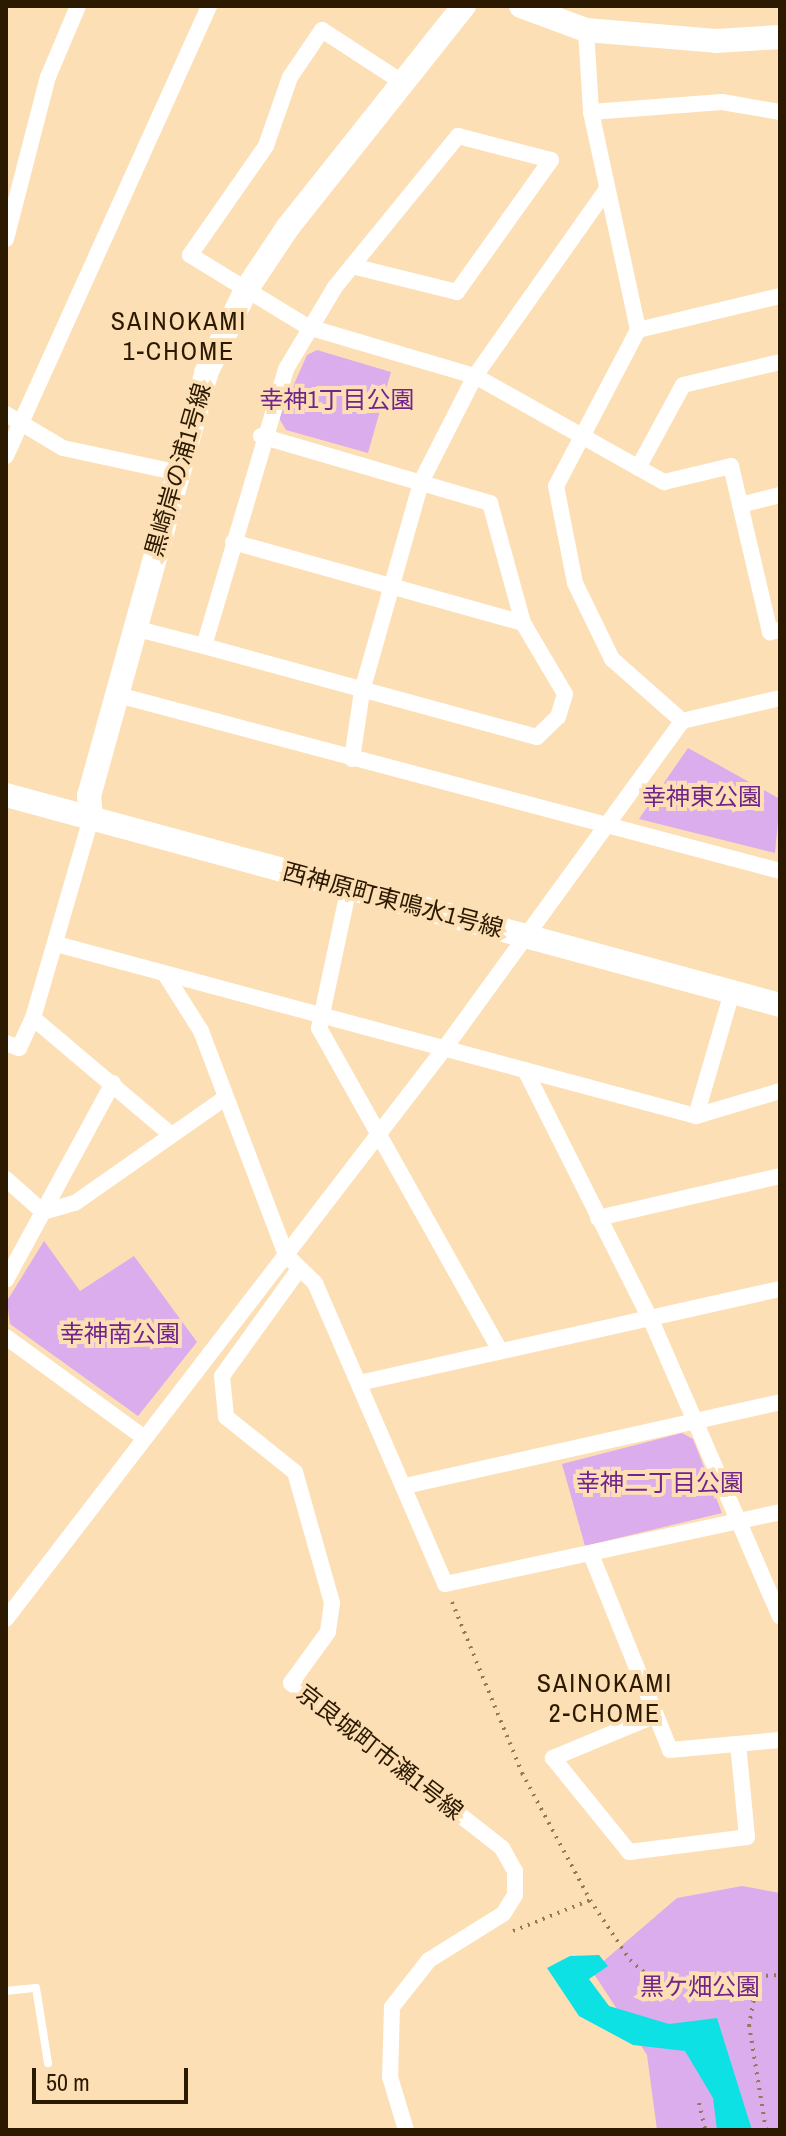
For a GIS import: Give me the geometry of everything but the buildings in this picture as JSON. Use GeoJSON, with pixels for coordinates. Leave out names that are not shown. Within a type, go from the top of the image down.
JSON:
{"type":"FeatureCollection","features":[{"type":"Feature","properties":{"kind":"street"},"geometry":{"type":"LineString","coordinates":[[6,239],[48,77],[78,6]]}},
{"type":"Feature","properties":{"kind":"street"},"geometry":{"type":"LineString","coordinates":[[6,456],[12,418],[209,6]]}},
{"type":"Feature","properties":{"kind":"street","name":"黒崎岸の浦1号線"},"geometry":{"type":"LineString","coordinates":[[91,818],[89,796],[175,472],[206,373],[246,290],[464,6]]}},
{"type":"Feature","properties":{"kind":"street"},"geometry":{"type":"LineString","coordinates":[[521,6],[586,30],[716,41],[780,37]]}},
{"type":"Feature","properties":{"kind":"street"},"geometry":{"type":"LineString","coordinates":[[405,84],[322,30],[290,77],[266,146],[190,255],[308,327],[475,376],[579,438],[664,482],[731,466],[770,632],[780,630]]}},
{"type":"Feature","properties":{"kind":"street"},"geometry":{"type":"LineString","coordinates":[[586,30],[591,112],[638,330],[556,486],[575,583],[612,659],[682,721]]}},
{"type":"Feature","properties":{"kind":"street"},"geometry":{"type":"LineString","coordinates":[[591,112],[722,102],[780,112]]}},
{"type":"Feature","properties":{"kind":"street"},"geometry":{"type":"LineString","coordinates":[[204,646],[261,436],[308,327],[352,266],[458,136],[551,160],[457,292],[352,266]]}},
{"type":"Feature","properties":{"kind":"street"},"geometry":{"type":"LineString","coordinates":[[352,759],[362,691],[421,482],[475,376],[607,189]]}},
{"type":"Feature","properties":{"kind":"street"},"geometry":{"type":"LineString","coordinates":[[638,330],[780,296]]}},
{"type":"Feature","properties":{"kind":"street"},"geometry":{"type":"LineString","coordinates":[[638,468],[683,385],[780,362]]}},
{"type":"Feature","properties":{"kind":"street"},"geometry":{"type":"LineString","coordinates":[[12,418],[63,448],[175,472]]}},
{"type":"Feature","properties":{"kind":"street"},"geometry":{"type":"LineString","coordinates":[[134,628],[537,737],[558,717],[565,694],[523,623],[490,503],[261,436]]}},
{"type":"Feature","properties":{"kind":"street"},"geometry":{"type":"LineString","coordinates":[[740,505],[780,495]]}},
{"type":"Feature","properties":{"kind":"street"},"geometry":{"type":"LineString","coordinates":[[233,542],[523,623]]}},
{"type":"Feature","properties":{"kind":"street"},"geometry":{"type":"LineString","coordinates":[[118,695],[780,871]]}},
{"type":"Feature","properties":{"kind":"street"},"geometry":{"type":"LineString","coordinates":[[6,1619],[142,1436],[444,1049],[682,721],[780,698]]}},
{"type":"Feature","properties":{"kind":"street","name":"西神原町東鳴水1号線"},"geometry":{"type":"LineString","coordinates":[[6,795],[780,1005]]}},
{"type":"Feature","properties":{"kind":"street"},"geometry":{"type":"LineString","coordinates":[[6,1043],[19,1048],[33,1018],[60,945],[91,818]]}},
{"type":"Feature","properties":{"kind":"street"},"geometry":{"type":"LineString","coordinates":[[349,887],[319,1028],[500,1351]]}},
{"type":"Feature","properties":{"kind":"street"},"geometry":{"type":"LineString","coordinates":[[60,945],[696,1116],[780,1091]]}},
{"type":"Feature","properties":{"kind":"street"},"geometry":{"type":"LineString","coordinates":[[165,974],[184,995],[286,1255],[297,1272],[315,1283],[445,1584],[592,1557],[780,1512]]}},
{"type":"Feature","properties":{"kind":"street"},"geometry":{"type":"LineString","coordinates":[[696,1116],[732,992]]}},
{"type":"Feature","properties":{"kind":"street"},"geometry":{"type":"LineString","coordinates":[[33,1018],[169,1133]]}},
{"type":"Feature","properties":{"kind":"street"},"geometry":{"type":"LineString","coordinates":[[525,1070],[651,1320],[743,1521],[780,1616]]}},
{"type":"Feature","properties":{"kind":"street"},"geometry":{"type":"LineString","coordinates":[[6,1280],[113,1083]]}},
{"type":"Feature","properties":{"kind":"street"},"geometry":{"type":"LineString","coordinates":[[43,1212],[75,1203],[169,1133],[225,1098]]}},
{"type":"Feature","properties":{"kind":"street"},"geometry":{"type":"LineString","coordinates":[[598,1218],[780,1176]]}},
{"type":"Feature","properties":{"kind":"street"},"geometry":{"type":"LineString","coordinates":[[6,1179],[43,1212]]}},
{"type":"Feature","properties":{"kind":"street","name":"京良城町市瀬1号線"},"geometry":{"type":"LineString","coordinates":[[297,1272],[222,1376],[226,1417],[295,1472],[332,1603],[328,1632],[291,1683],[502,1848],[515,1871],[515,1895],[503,1914],[429,1960],[392,2007],[390,2077],[406,2130]]}},
{"type":"Feature","properties":{"kind":"street"},"geometry":{"type":"LineString","coordinates":[[359,1383],[780,1289]]}},
{"type":"Feature","properties":{"kind":"street"},"geometry":{"type":"LineString","coordinates":[[6,1337],[142,1436]]}},
{"type":"Feature","properties":{"kind":"street"},"geometry":{"type":"LineString","coordinates":[[405,1486],[780,1402]]}},
{"type":"Feature","properties":{"kind":"street"},"geometry":{"type":"LineString","coordinates":[[592,1557],[670,1750],[780,1740]]}},
{"type":"Feature","properties":{"kind":"street"},"geometry":{"type":"LineString","coordinates":[[656,1715],[553,1758],[629,1852],[747,1837],[738,1744]]}},
{"type":"Feature","properties":{"kind":"lane"},"geometry":{"type":"LineString","coordinates":[[6,1991],[36,1988],[48,2063]]}},
{"type":"Feature","properties":{"kind":"path"},"geometry":{"type":"LineString","coordinates":[[445,1584],[499,1722],[561,1856],[630,1960],[654,1981],[780,1975]]}},
{"type":"Feature","properties":{"kind":"path"},"geometry":{"type":"LineString","coordinates":[[503,1935],[590,1900]]}},
{"type":"Feature","properties":{"kind":"path"},"geometry":{"type":"LineString","coordinates":[[758,1977],[749,2025],[768,2129]]}},
{"type":"Feature","properties":{"kind":"path"},"geometry":{"type":"LineString","coordinates":[[699,2103],[705,2130]]}},
{"type":"Feature","properties":{"kind":"green space","name":"幸神1丁目公園"},"geometry":{"type":"Polygon","coordinates":[[[317,350],[391,372],[368,453],[286,430],[279,418],[307,355],[317,350]]]}},
{"type":"Feature","properties":{"kind":"green space","name":"幸神東公園"},"geometry":{"type":"Polygon","coordinates":[[[688,748],[780,799],[775,853],[639,819],[688,748]]]}},
{"type":"Feature","properties":{"kind":"green space","name":"幸神南公園"},"geometry":{"type":"Polygon","coordinates":[[[44,1241],[80,1291],[134,1256],[197,1342],[138,1416],[10,1324],[7,1301],[44,1241]]]}},
{"type":"Feature","properties":{"kind":"green space","name":"幸神二丁目公園"},"geometry":{"type":"Polygon","coordinates":[[[682,1433],[693,1439],[722,1513],[585,1546],[562,1464],[682,1433]]]}},
{"type":"Feature","properties":{"kind":"green space","name":"黒ケ畑公園"},"geometry":{"type":"Polygon","coordinates":[[[742,1886],[780,1893],[780,2130],[657,2130],[647,2055],[592,1971],[677,1898],[742,1886]]]}},
{"type":"Feature","properties":{"kind":"water"},"geometry":{"type":"Polygon","coordinates":[[[599,1955],[608,1966],[589,1979],[609,2006],[669,2024],[717,2018],[752,2130],[717,2130],[713,2098],[685,2051],[633,2045],[579,2016],[547,1968],[570,1956],[599,1955]]]}},
{"type":"Feature","properties":{"kind":"district","name":"SAINOKAMI 1-CHOME"},"geometry":{"type":"Point","coordinates":[179,336]}},
{"type":"Feature","properties":{"kind":"district","name":"SAINOKAMI 2-CHOME"},"geometry":{"type":"Point","coordinates":[605,1698]}}]}
